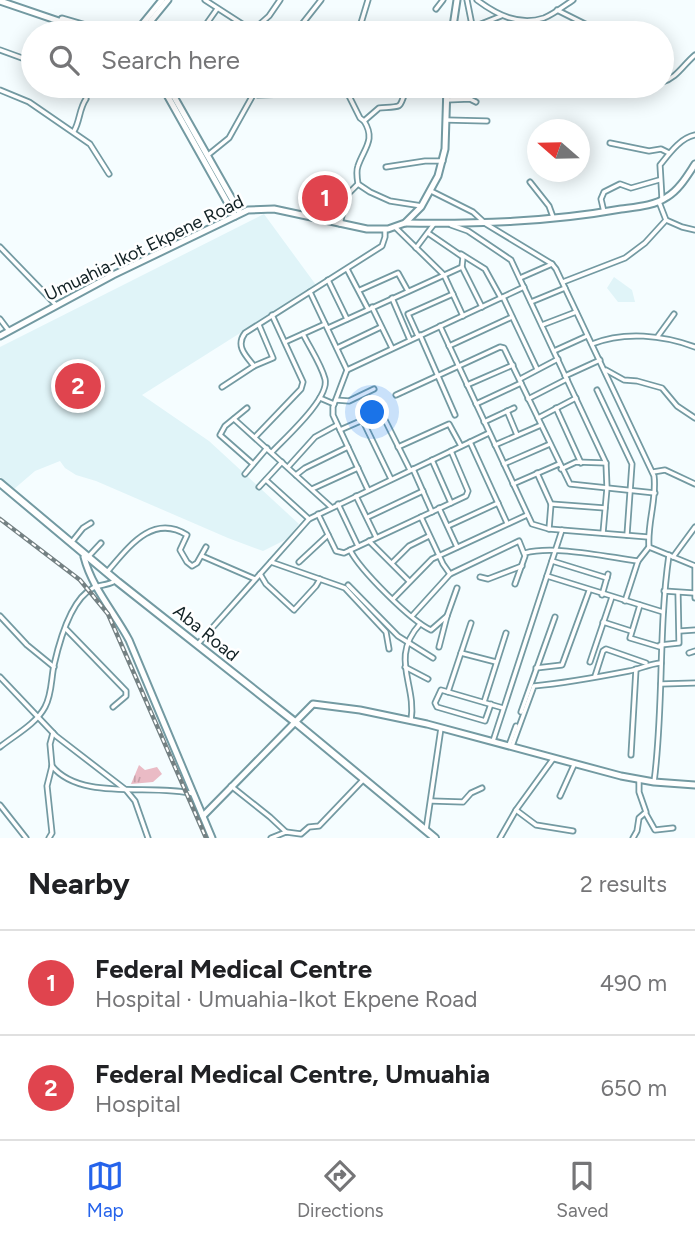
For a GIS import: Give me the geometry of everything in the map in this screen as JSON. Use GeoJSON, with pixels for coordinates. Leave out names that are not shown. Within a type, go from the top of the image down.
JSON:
{"type":"FeatureCollection","features":[{"type":"Feature","properties":{"kind":"main road","name":"Aba Road"},"geometry":{"type":"LineString","coordinates":[[3,488],[71,542],[113,582],[196,645]]}},
{"type":"Feature","properties":{"kind":"main road","name":"Aba Road"},"geometry":{"type":"LineString","coordinates":[[3,488],[394,805]]}},
{"type":"Feature","properties":{"kind":"main road","name":"Aba Road"},"geometry":{"type":"LineString","coordinates":[[294,723],[394,805]]}},
{"type":"Feature","properties":{"kind":"main road"},"geometry":{"type":"LineString","coordinates":[[394,805],[427,833]]}},
{"type":"Feature","properties":{"kind":"street"},"geometry":{"type":"LineString","coordinates":[[145,21],[162,0]]}},
{"type":"Feature","properties":{"kind":"street"},"geometry":{"type":"LineString","coordinates":[[151,21],[168,0]]}},
{"type":"Feature","properties":{"kind":"street"},"geometry":{"type":"LineString","coordinates":[[205,0],[235,21]]}},
{"type":"Feature","properties":{"kind":"street"},"geometry":{"type":"LineString","coordinates":[[262,21],[278,2],[270,0]]}},
{"type":"Feature","properties":{"kind":"street"},"geometry":{"type":"LineString","coordinates":[[304,21],[321,0]]}},
{"type":"Feature","properties":{"kind":"street"},"geometry":{"type":"LineString","coordinates":[[362,21],[368,0]]}},
{"type":"Feature","properties":{"kind":"street"},"geometry":{"type":"LineString","coordinates":[[436,9],[443,0]]}},
{"type":"Feature","properties":{"kind":"street"},"geometry":{"type":"LineString","coordinates":[[454,21],[457,0]]}},
{"type":"Feature","properties":{"kind":"street"},"geometry":{"type":"LineString","coordinates":[[467,0],[472,21]]}},
{"type":"Feature","properties":{"kind":"street"},"geometry":{"type":"LineString","coordinates":[[477,0],[510,19],[542,18],[573,0]]}},
{"type":"Feature","properties":{"kind":"street"},"geometry":{"type":"LineString","coordinates":[[0,1],[66,21]]}},
{"type":"Feature","properties":{"kind":"street"},"geometry":{"type":"LineString","coordinates":[[208,21],[217,9]]}},
{"type":"Feature","properties":{"kind":"street"},"geometry":{"type":"LineString","coordinates":[[557,10],[579,21]]}},
{"type":"Feature","properties":{"kind":"street"},"geometry":{"type":"LineString","coordinates":[[488,21],[501,16]]}},
{"type":"Feature","properties":{"kind":"street"},"geometry":{"type":"LineString","coordinates":[[52,17],[61,21]]}},
{"type":"Feature","properties":{"kind":"street"},"geometry":{"type":"LineString","coordinates":[[0,50],[21,58]]}},
{"type":"Feature","properties":{"kind":"street"},"geometry":{"type":"LineString","coordinates":[[674,76],[695,55]]}},
{"type":"Feature","properties":{"kind":"street"},"geometry":{"type":"LineString","coordinates":[[0,90],[29,102],[74,131],[90,144],[109,174]]}},
{"type":"Feature","properties":{"kind":"street"},"geometry":{"type":"LineString","coordinates":[[169,98],[237,214]]}},
{"type":"Feature","properties":{"kind":"street"},"geometry":{"type":"LineString","coordinates":[[175,98],[208,155],[237,214]]}},
{"type":"Feature","properties":{"kind":"street"},"geometry":{"type":"LineString","coordinates":[[208,155],[229,138],[251,98]]}},
{"type":"Feature","properties":{"kind":"street"},"geometry":{"type":"LineString","coordinates":[[340,224],[347,195],[358,184],[358,166],[370,139],[370,132],[350,98]]}},
{"type":"Feature","properties":{"kind":"street"},"geometry":{"type":"LineString","coordinates":[[364,121],[379,108],[398,107],[405,98]]}},
{"type":"Feature","properties":{"kind":"street"},"geometry":{"type":"LineString","coordinates":[[74,131],[86,99]]}},
{"type":"Feature","properties":{"kind":"street"},"geometry":{"type":"LineString","coordinates":[[446,100],[470,99],[476,102]]}},
{"type":"Feature","properties":{"kind":"street","name":"Umuahia-Ikot Ekpene Road"},"geometry":{"type":"LineString","coordinates":[[0,337],[56,305],[237,214],[256,209],[275,209],[367,229],[385,229],[405,223],[413,217],[432,191],[443,161],[446,100]]}},
{"type":"Feature","properties":{"kind":"street"},"geometry":{"type":"LineString","coordinates":[[446,120],[487,121]]}},
{"type":"Feature","properties":{"kind":"street"},"geometry":{"type":"LineString","coordinates":[[695,135],[689,136],[669,153],[660,165],[659,180],[660,201],[666,220],[695,230]]}},
{"type":"Feature","properties":{"kind":"street"},"geometry":{"type":"LineString","coordinates":[[610,143],[649,150],[660,149],[669,153]]}},
{"type":"Feature","properties":{"kind":"street"},"geometry":{"type":"LineString","coordinates":[[386,167],[443,161]]}},
{"type":"Feature","properties":{"kind":"street"},"geometry":{"type":"LineString","coordinates":[[405,223],[486,224],[554,219],[660,201],[673,193],[695,164]]}},
{"type":"Feature","properties":{"kind":"street"},"geometry":{"type":"LineString","coordinates":[[688,173],[695,180]]}},
{"type":"Feature","properties":{"kind":"street"},"geometry":{"type":"LineString","coordinates":[[604,212],[601,199],[604,192],[620,184],[631,188],[659,180]]}},
{"type":"Feature","properties":{"kind":"street"},"geometry":{"type":"LineString","coordinates":[[530,182],[549,206],[554,219]]}},
{"type":"Feature","properties":{"kind":"street"},"geometry":{"type":"LineString","coordinates":[[358,184],[390,201],[422,206]]}},
{"type":"Feature","properties":{"kind":"street"},"geometry":{"type":"LineString","coordinates":[[432,191],[463,206],[486,224],[552,264],[566,288],[653,472],[655,493],[649,547],[638,561],[625,601]]}},
{"type":"Feature","properties":{"kind":"street"},"geometry":{"type":"LineString","coordinates":[[413,217],[418,223]]}},
{"type":"Feature","properties":{"kind":"street"},"geometry":{"type":"LineString","coordinates":[[563,282],[625,258],[645,243],[666,220]]}},
{"type":"Feature","properties":{"kind":"street"},"geometry":{"type":"LineString","coordinates":[[416,247],[435,223]]}},
{"type":"Feature","properties":{"kind":"street"},"geometry":{"type":"LineString","coordinates":[[447,224],[468,231],[508,257],[520,278],[606,463],[603,533]]}},
{"type":"Feature","properties":{"kind":"street"},"geometry":{"type":"LineString","coordinates":[[395,227],[444,275],[463,316]]}},
{"type":"Feature","properties":{"kind":"street"},"geometry":{"type":"LineString","coordinates":[[254,366],[240,348],[240,340],[245,333],[382,246],[385,229]]}},
{"type":"Feature","properties":{"kind":"street"},"geometry":{"type":"LineString","coordinates":[[428,233],[485,269],[502,297],[537,369]]}},
{"type":"Feature","properties":{"kind":"street"},"geometry":{"type":"LineString","coordinates":[[0,247],[56,305]]}},
{"type":"Feature","properties":{"kind":"street"},"geometry":{"type":"LineString","coordinates":[[460,253],[463,257],[462,267],[482,307]]}},
{"type":"Feature","properties":{"kind":"street"},"geometry":{"type":"LineString","coordinates":[[520,278],[552,264]]}},
{"type":"Feature","properties":{"kind":"street"},"geometry":{"type":"LineString","coordinates":[[285,342],[347,319],[462,267]]}},
{"type":"Feature","properties":{"kind":"street"},"geometry":{"type":"LineString","coordinates":[[347,268],[392,348]]}},
{"type":"Feature","properties":{"kind":"street"},"geometry":{"type":"LineString","coordinates":[[360,290],[398,273],[408,291]]}},
{"type":"Feature","properties":{"kind":"street"},"geometry":{"type":"LineString","coordinates":[[328,281],[347,319]]}},
{"type":"Feature","properties":{"kind":"street"},"geometry":{"type":"LineString","coordinates":[[368,490],[332,415],[347,370],[524,287]]}},
{"type":"Feature","properties":{"kind":"street"},"geometry":{"type":"LineString","coordinates":[[531,302],[566,288]]}},
{"type":"Feature","properties":{"kind":"street"},"geometry":{"type":"LineString","coordinates":[[310,292],[347,370]]}},
{"type":"Feature","properties":{"kind":"street"},"geometry":{"type":"LineString","coordinates":[[453,294],[408,314],[455,415]]}},
{"type":"Feature","properties":{"kind":"street"},"geometry":{"type":"LineString","coordinates":[[392,298],[410,340]]}},
{"type":"Feature","properties":{"kind":"street"},"geometry":{"type":"LineString","coordinates":[[542,325],[576,312]]}},
{"type":"Feature","properties":{"kind":"street"},"geometry":{"type":"LineString","coordinates":[[658,336],[674,314]]}},
{"type":"Feature","properties":{"kind":"street"},"geometry":{"type":"LineString","coordinates":[[255,437],[303,386],[303,379],[272,315]]}},
{"type":"Feature","properties":{"kind":"street"},"geometry":{"type":"LineString","coordinates":[[449,346],[512,317]]}},
{"type":"Feature","properties":{"kind":"street"},"geometry":{"type":"LineString","coordinates":[[0,319],[9,331]]}},
{"type":"Feature","properties":{"kind":"street"},"geometry":{"type":"LineString","coordinates":[[222,387],[254,366],[274,358],[259,326]]}},
{"type":"Feature","properties":{"kind":"street"},"geometry":{"type":"LineString","coordinates":[[440,326],[534,525],[648,537]]}},
{"type":"Feature","properties":{"kind":"street"},"geometry":{"type":"LineString","coordinates":[[337,348],[381,327]]}},
{"type":"Feature","properties":{"kind":"street"},"geometry":{"type":"LineString","coordinates":[[272,452],[320,398],[326,387],[326,381],[303,334]]}},
{"type":"Feature","properties":{"kind":"street"},"geometry":{"type":"LineString","coordinates":[[554,351],[587,336]]}},
{"type":"Feature","properties":{"kind":"street"},"geometry":{"type":"LineString","coordinates":[[592,344],[658,336],[695,347]]}},
{"type":"Feature","properties":{"kind":"street"},"geometry":{"type":"LineString","coordinates":[[396,395],[502,347],[570,484],[655,493]]}},
{"type":"Feature","properties":{"kind":"street"},"geometry":{"type":"LineString","coordinates":[[476,404],[558,359]]}},
{"type":"Feature","properties":{"kind":"street"},"geometry":{"type":"LineString","coordinates":[[528,399],[600,360]]}},
{"type":"Feature","properties":{"kind":"street"},"geometry":{"type":"LineString","coordinates":[[467,384],[513,365]]}},
{"type":"Feature","properties":{"kind":"street"},"geometry":{"type":"LineString","coordinates":[[604,369],[624,380],[662,388],[677,405],[695,417]]}},
{"type":"Feature","properties":{"kind":"street"},"geometry":{"type":"LineString","coordinates":[[320,398],[335,402],[349,401],[374,389]]}},
{"type":"Feature","properties":{"kind":"street"},"geometry":{"type":"LineString","coordinates":[[597,390],[632,464],[627,535]]}},
{"type":"Feature","properties":{"kind":"street"},"geometry":{"type":"LineString","coordinates":[[538,418],[576,398]]}},
{"type":"Feature","properties":{"kind":"street"},"geometry":{"type":"LineString","coordinates":[[247,408],[220,431],[220,435],[253,464]]}},
{"type":"Feature","properties":{"kind":"street"},"geometry":{"type":"LineString","coordinates":[[484,422],[514,408]]}},
{"type":"Feature","properties":{"kind":"street"},"geometry":{"type":"LineString","coordinates":[[556,408],[580,463]]}},
{"type":"Feature","properties":{"kind":"street"},"geometry":{"type":"LineString","coordinates":[[507,411],[517,435]]}},
{"type":"Feature","properties":{"kind":"street"},"geometry":{"type":"LineString","coordinates":[[695,411],[695,417]]}},
{"type":"Feature","properties":{"kind":"street"},"geometry":{"type":"LineString","coordinates":[[288,467],[314,437],[381,412],[432,512]]}},
{"type":"Feature","properties":{"kind":"street"},"geometry":{"type":"LineString","coordinates":[[234,419],[331,507]]}},
{"type":"Feature","properties":{"kind":"street"},"geometry":{"type":"LineString","coordinates":[[362,419],[391,479]]}},
{"type":"Feature","properties":{"kind":"street"},"geometry":{"type":"LineString","coordinates":[[398,447],[449,424],[461,446]]}},
{"type":"Feature","properties":{"kind":"street"},"geometry":{"type":"LineString","coordinates":[[495,445],[541,425]]}},
{"type":"Feature","properties":{"kind":"street"},"geometry":{"type":"LineString","coordinates":[[196,645],[309,519],[489,433]]}},
{"type":"Feature","properties":{"kind":"street"},"geometry":{"type":"LineString","coordinates":[[470,442],[507,523]]}},
{"type":"Feature","properties":{"kind":"street"},"geometry":{"type":"LineString","coordinates":[[504,464],[550,444]]}},
{"type":"Feature","properties":{"kind":"street"},"geometry":{"type":"LineString","coordinates":[[296,475],[304,468],[348,447]]}},
{"type":"Feature","properties":{"kind":"street"},"geometry":{"type":"LineString","coordinates":[[245,474],[267,448]]}},
{"type":"Feature","properties":{"kind":"street"},"geometry":{"type":"LineString","coordinates":[[318,514],[338,552],[344,553],[451,503],[468,493],[451,451]]}},
{"type":"Feature","properties":{"kind":"street"},"geometry":{"type":"LineString","coordinates":[[432,460],[451,503]]}},
{"type":"Feature","properties":{"kind":"street"},"geometry":{"type":"LineString","coordinates":[[259,487],[282,462]]}},
{"type":"Feature","properties":{"kind":"street"},"geometry":{"type":"LineString","coordinates":[[513,484],[576,462],[606,463]]}},
{"type":"Feature","properties":{"kind":"street"},"geometry":{"type":"LineString","coordinates":[[312,489],[358,468]]}},
{"type":"Feature","properties":{"kind":"street"},"geometry":{"type":"LineString","coordinates":[[653,472],[665,470],[695,484]]}},
{"type":"Feature","properties":{"kind":"street"},"geometry":{"type":"LineString","coordinates":[[537,474],[551,504],[549,528]]}},
{"type":"Feature","properties":{"kind":"street"},"geometry":{"type":"LineString","coordinates":[[266,480],[309,519]]}},
{"type":"Feature","properties":{"kind":"street"},"geometry":{"type":"LineString","coordinates":[[368,517],[423,491]]}},
{"type":"Feature","properties":{"kind":"street"},"geometry":{"type":"LineString","coordinates":[[356,496],[376,537]]}},
{"type":"Feature","properties":{"kind":"street"},"geometry":{"type":"LineString","coordinates":[[448,526],[498,503]]}},
{"type":"Feature","properties":{"kind":"street"},"geometry":{"type":"LineString","coordinates":[[338,504],[358,546]]}},
{"type":"Feature","properties":{"kind":"street"},"geometry":{"type":"LineString","coordinates":[[551,504],[605,508]]}},
{"type":"Feature","properties":{"kind":"street"},"geometry":{"type":"LineString","coordinates":[[439,508],[457,547]]}},
{"type":"Feature","properties":{"kind":"street"},"geometry":{"type":"LineString","coordinates":[[393,599],[439,555],[527,515]]}},
{"type":"Feature","properties":{"kind":"street"},"geometry":{"type":"LineString","coordinates":[[421,517],[450,574]]}},
{"type":"Feature","properties":{"kind":"street"},"geometry":{"type":"LineString","coordinates":[[71,542],[90,523]]}},
{"type":"Feature","properties":{"kind":"street"},"geometry":{"type":"LineString","coordinates":[[654,782],[659,746],[660,646],[664,591],[671,556],[695,527]]}},
{"type":"Feature","properties":{"kind":"street"},"geometry":{"type":"LineString","coordinates":[[107,572],[128,549],[154,528],[173,529],[187,536],[180,550],[190,565],[195,565],[206,547]]}},
{"type":"Feature","properties":{"kind":"street"},"geometry":{"type":"LineString","coordinates":[[492,743],[562,530]]}},
{"type":"Feature","properties":{"kind":"street"},"geometry":{"type":"LineString","coordinates":[[299,562],[328,535]]}},
{"type":"Feature","properties":{"kind":"street"},"geometry":{"type":"LineString","coordinates":[[391,563],[409,546],[429,536]]}},
{"type":"Feature","properties":{"kind":"street"},"geometry":{"type":"LineString","coordinates":[[369,541],[409,581]]}},
{"type":"Feature","properties":{"kind":"street"},"geometry":{"type":"LineString","coordinates":[[412,616],[450,574],[519,541],[525,553],[515,584]]}},
{"type":"Feature","properties":{"kind":"street"},"geometry":{"type":"LineString","coordinates":[[101,543],[86,557],[95,587],[129,639],[212,838]]}},
{"type":"Feature","properties":{"kind":"street"},"geometry":{"type":"LineString","coordinates":[[649,547],[695,566],[695,598]]}},
{"type":"Feature","properties":{"kind":"street"},"geometry":{"type":"LineString","coordinates":[[350,550],[359,564],[419,624],[433,630],[447,616]]}},
{"type":"Feature","properties":{"kind":"street"},"geometry":{"type":"LineString","coordinates":[[525,553],[535,550],[555,551],[638,561]]}},
{"type":"Feature","properties":{"kind":"street"},"geometry":{"type":"LineString","coordinates":[[202,556],[255,579]]}},
{"type":"Feature","properties":{"kind":"street"},"geometry":{"type":"LineString","coordinates":[[272,560],[345,588],[386,632],[389,649]]}},
{"type":"Feature","properties":{"kind":"street"},"geometry":{"type":"LineString","coordinates":[[552,561],[607,576],[602,594]]}},
{"type":"Feature","properties":{"kind":"street"},"geometry":{"type":"LineString","coordinates":[[480,577],[488,579],[522,565]]}},
{"type":"Feature","properties":{"kind":"street"},"geometry":{"type":"LineString","coordinates":[[260,574],[266,584],[293,610],[320,579]]}},
{"type":"Feature","properties":{"kind":"street"},"geometry":{"type":"LineString","coordinates":[[547,576],[663,612]]}},
{"type":"Feature","properties":{"kind":"street"},"geometry":{"type":"LineString","coordinates":[[0,747],[38,718],[49,699],[54,667],[65,629],[80,599],[95,587],[113,582]]}},
{"type":"Feature","properties":{"kind":"street"},"geometry":{"type":"LineString","coordinates":[[348,585],[398,636],[433,658]]}},
{"type":"Feature","properties":{"kind":"street"},"geometry":{"type":"LineString","coordinates":[[439,647],[457,588]]}},
{"type":"Feature","properties":{"kind":"street"},"geometry":{"type":"LineString","coordinates":[[536,667],[562,665],[589,591]]}},
{"type":"Feature","properties":{"kind":"street"},"geometry":{"type":"LineString","coordinates":[[664,591],[694,593]]}},
{"type":"Feature","properties":{"kind":"street"},"geometry":{"type":"LineString","coordinates":[[640,605],[629,637],[632,640],[660,646],[679,643],[678,593]]}},
{"type":"Feature","properties":{"kind":"street"},"geometry":{"type":"LineString","coordinates":[[590,662],[612,597]]}},
{"type":"Feature","properties":{"kind":"street"},"geometry":{"type":"LineString","coordinates":[[0,615],[27,645],[54,667]]}},
{"type":"Feature","properties":{"kind":"street"},"geometry":{"type":"LineString","coordinates":[[510,748],[555,617]]}},
{"type":"Feature","properties":{"kind":"street"},"geometry":{"type":"LineString","coordinates":[[603,622],[631,631]]}},
{"type":"Feature","properties":{"kind":"street"},"geometry":{"type":"LineString","coordinates":[[448,692],[471,623]]}},
{"type":"Feature","properties":{"kind":"street"},"geometry":{"type":"LineString","coordinates":[[408,720],[413,708],[405,667],[407,642],[419,624]]}},
{"type":"Feature","properties":{"kind":"street"},"geometry":{"type":"LineString","coordinates":[[65,629],[126,691],[126,696],[113,706]]}},
{"type":"Feature","properties":{"kind":"street"},"geometry":{"type":"LineString","coordinates":[[680,631],[695,630]]}},
{"type":"Feature","properties":{"kind":"street"},"geometry":{"type":"LineString","coordinates":[[484,702],[506,633]]}},
{"type":"Feature","properties":{"kind":"street"},"geometry":{"type":"LineString","coordinates":[[595,648],[603,651],[608,649],[648,664]]}},
{"type":"Feature","properties":{"kind":"street"},"geometry":{"type":"LineString","coordinates":[[595,677],[603,651]]}},
{"type":"Feature","properties":{"kind":"street"},"geometry":{"type":"LineString","coordinates":[[689,653],[695,651]]}},
{"type":"Feature","properties":{"kind":"street"},"geometry":{"type":"LineString","coordinates":[[461,653],[496,662]]}},
{"type":"Feature","properties":{"kind":"street"},"geometry":{"type":"LineString","coordinates":[[510,748],[534,686],[661,663]]}},
{"type":"Feature","properties":{"kind":"street"},"geometry":{"type":"LineString","coordinates":[[405,667],[428,679]]}},
{"type":"Feature","properties":{"kind":"street"},"geometry":{"type":"LineString","coordinates":[[631,755],[636,669]]}},
{"type":"Feature","properties":{"kind":"street"},"geometry":{"type":"LineString","coordinates":[[0,677],[53,733],[126,790],[135,801],[148,838]]}},
{"type":"Feature","properties":{"kind":"street"},"geometry":{"type":"LineString","coordinates":[[661,684],[695,683]]}},
{"type":"Feature","properties":{"kind":"street"},"geometry":{"type":"LineString","coordinates":[[491,704],[485,722],[435,706],[438,691],[448,692],[491,704],[503,708]]}},
{"type":"Feature","properties":{"kind":"street"},"geometry":{"type":"LineString","coordinates":[[203,816],[313,704],[408,720],[639,780],[695,785]]}},
{"type":"Feature","properties":{"kind":"street"},"geometry":{"type":"LineString","coordinates":[[427,833],[438,734],[441,728]]}},
{"type":"Feature","properties":{"kind":"street"},"geometry":{"type":"LineString","coordinates":[[52,836],[47,786],[52,766],[50,744],[53,733]]}},
{"type":"Feature","properties":{"kind":"street"},"geometry":{"type":"LineString","coordinates":[[500,838],[516,810],[553,759]]}},
{"type":"Feature","properties":{"kind":"street"},"geometry":{"type":"LineString","coordinates":[[560,796],[574,765]]}},
{"type":"Feature","properties":{"kind":"street"},"geometry":{"type":"LineString","coordinates":[[52,766],[62,777],[75,782],[126,790],[174,790],[194,794]]}},
{"type":"Feature","properties":{"kind":"street"},"geometry":{"type":"LineString","coordinates":[[639,780],[645,814],[655,830],[673,828]]}},
{"type":"Feature","properties":{"kind":"street"},"geometry":{"type":"LineString","coordinates":[[302,834],[309,827],[320,825],[362,781]]}},
{"type":"Feature","properties":{"kind":"street"},"geometry":{"type":"LineString","coordinates":[[231,786],[286,832]]}},
{"type":"Feature","properties":{"kind":"street"},"geometry":{"type":"LineString","coordinates":[[432,801],[463,802],[471,793],[482,788]]}},
{"type":"Feature","properties":{"kind":"street"},"geometry":{"type":"LineString","coordinates":[[1,808],[26,838]]}},
{"type":"Feature","properties":{"kind":"street"},"geometry":{"type":"LineString","coordinates":[[516,810],[536,825],[573,831]]}},
{"type":"Feature","properties":{"kind":"street"},"geometry":{"type":"LineString","coordinates":[[633,838],[638,831],[639,818],[645,814]]}},
{"type":"Feature","properties":{"kind":"street"},"geometry":{"type":"LineString","coordinates":[[271,838],[286,832],[302,834],[306,838]]}},
{"type":"Feature","properties":{"kind":"shaded area"},"geometry":{"type":"Polygon","coordinates":[[[264,214],[316,285],[142,395],[209,441],[299,524],[287,539],[263,551],[76,475],[60,461],[35,471],[14,489],[0,477],[0,347],[264,214]]]}},
{"type":"Feature","properties":{"kind":"shaded area"},"geometry":{"type":"Polygon","coordinates":[[[614,277],[632,290],[635,302],[618,302],[607,288],[614,277]]]}},
{"type":"Feature","properties":{"kind":"green space"},"geometry":{"type":"Polygon","coordinates":[[[139,765],[145,770],[157,767],[162,774],[153,782],[131,784],[139,765]]]}},
{"type":"Feature","properties":{"kind":"railway"},"geometry":{"type":"LineString","coordinates":[[0,519],[80,580],[108,614],[206,838]]}},
{"type":"Feature","properties":{"kind":"place","name":"Federal Medical Centre"},"geometry":{"type":"Point","coordinates":[325,198]}},
{"type":"Feature","properties":{"kind":"place","name":"Federal Medical Centre, Umuahia"},"geometry":{"type":"Point","coordinates":[78,386]}}]}
